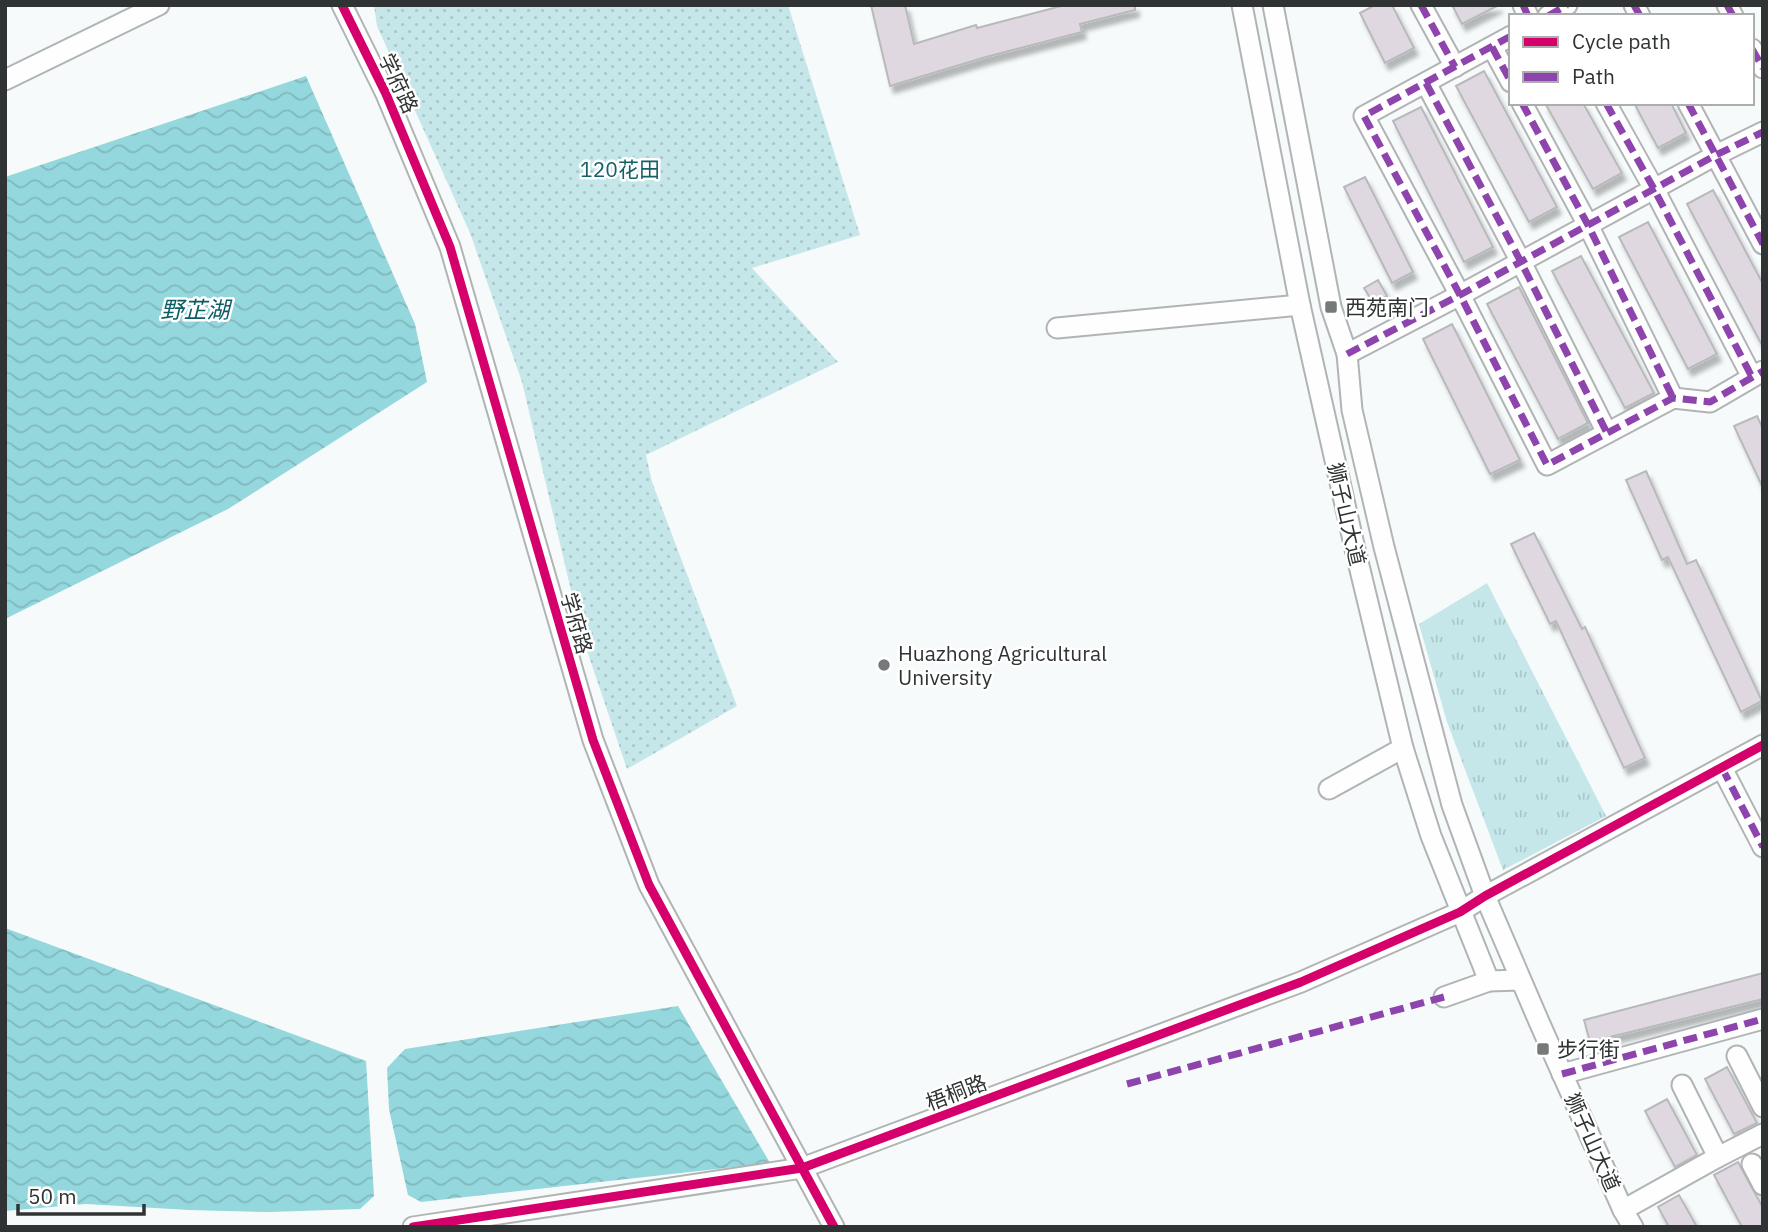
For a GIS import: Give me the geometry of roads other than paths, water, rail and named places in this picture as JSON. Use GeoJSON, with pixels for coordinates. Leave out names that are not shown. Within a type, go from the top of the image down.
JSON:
{"type":"FeatureCollection","features":[{"type":"Feature","properties":{"kind":"street"},"geometry":{"type":"LineString","coordinates":[[5,79],[159,5]]}},
{"type":"Feature","properties":{"kind":"street","name":"学府路"},"geometry":{"type":"LineString","coordinates":[[342,5],[386,93],[450,247],[593,740],[649,886],[834,1227]]}},
{"type":"Feature","properties":{"kind":"street","name":"狮子山大道"},"geometry":{"type":"LineString","coordinates":[[1242,5],[1300,305],[1403,748],[1431,836],[1489,981]]}},
{"type":"Feature","properties":{"kind":"street","name":"狮子山大道"},"geometry":{"type":"LineString","coordinates":[[1273,5],[1331,307],[1347,354],[1352,410],[1384,547],[1452,805],[1485,896],[1520,980],[1628,1219]]}},
{"type":"Feature","properties":{"kind":"street"},"geometry":{"type":"LineString","coordinates":[[1421,5],[1455,67]]}},
{"type":"Feature","properties":{"kind":"street"},"geometry":{"type":"LineString","coordinates":[[1509,37],[1364,116],[1547,465],[1673,398],[1710,402],[1757,374],[1607,105]]}},
{"type":"Feature","properties":{"kind":"street"},"geometry":{"type":"LineString","coordinates":[[1492,47],[1509,78]]}},
{"type":"Feature","properties":{"kind":"street"},"geometry":{"type":"LineString","coordinates":[[1426,83],[1521,262],[1607,433]]}},
{"type":"Feature","properties":{"kind":"street"},"geometry":{"type":"LineString","coordinates":[[1523,105],[1588,225],[1673,398]]}},
{"type":"Feature","properties":{"kind":"street"},"geometry":{"type":"LineString","coordinates":[[1689,105],[1763,244]]}},
{"type":"Feature","properties":{"kind":"street"},"geometry":{"type":"LineString","coordinates":[[1347,354],[1763,132]]}},
{"type":"Feature","properties":{"kind":"street"},"geometry":{"type":"LineString","coordinates":[[1057,328],[1300,305]]}},
{"type":"Feature","properties":{"kind":"street","name":"梧桐路"},"geometry":{"type":"LineString","coordinates":[[413,1227],[802,1168],[1301,982],[1460,912],[1763,745]]}},
{"type":"Feature","properties":{"kind":"street"},"geometry":{"type":"LineString","coordinates":[[1329,789],[1403,748]]}},
{"type":"Feature","properties":{"kind":"street"},"geometry":{"type":"LineString","coordinates":[[1722,768],[1763,847]]}},
{"type":"Feature","properties":{"kind":"street"},"geometry":{"type":"LineString","coordinates":[[1444,997],[1489,981],[1520,980]]}},
{"type":"Feature","properties":{"kind":"street"},"geometry":{"type":"LineString","coordinates":[[1562,1074],[1763,1019]]}},
{"type":"Feature","properties":{"kind":"street"},"geometry":{"type":"LineString","coordinates":[[1737,1056],[1763,1107]]}},
{"type":"Feature","properties":{"kind":"street"},"geometry":{"type":"LineString","coordinates":[[1682,1085],[1717,1157]]}},
{"type":"Feature","properties":{"kind":"street"},"geometry":{"type":"LineString","coordinates":[[1628,1219],[1717,1157],[1763,1134]]}},
{"type":"Feature","properties":{"kind":"street"},"geometry":{"type":"LineString","coordinates":[[1752,1164],[1763,1185]]}},
{"type":"Feature","properties":{"kind":"water","name":"野芷湖"},"geometry":{"type":"Polygon","coordinates":[[[306,76],[415,324],[427,382],[228,509],[5,619],[5,177],[306,76]]]}},
{"type":"Feature","properties":{"kind":"water"},"geometry":{"type":"Polygon","coordinates":[[[5,928],[366,1061],[374,1196],[360,1209],[269,1212],[86,1204],[5,1211],[5,928]]]}},
{"type":"Feature","properties":{"kind":"water"},"geometry":{"type":"Polygon","coordinates":[[[678,1006],[770,1163],[421,1202],[408,1195],[389,1109],[387,1068],[405,1049],[678,1006]]]}},
{"type":"Feature","properties":{"kind":"place","name":"西苑南门"},"geometry":{"type":"Point","coordinates":[1331,307]}},
{"type":"Feature","properties":{"kind":"place","name":"Huazhong Agricultural University"},"geometry":{"type":"Point","coordinates":[884,665]}},
{"type":"Feature","properties":{"kind":"place","name":"步行街"},"geometry":{"type":"Point","coordinates":[1543,1049]}},
{"type":"Feature","properties":{"kind":"park label","name":"120花田"},"geometry":{"type":"Point","coordinates":[620,169]}}]}
